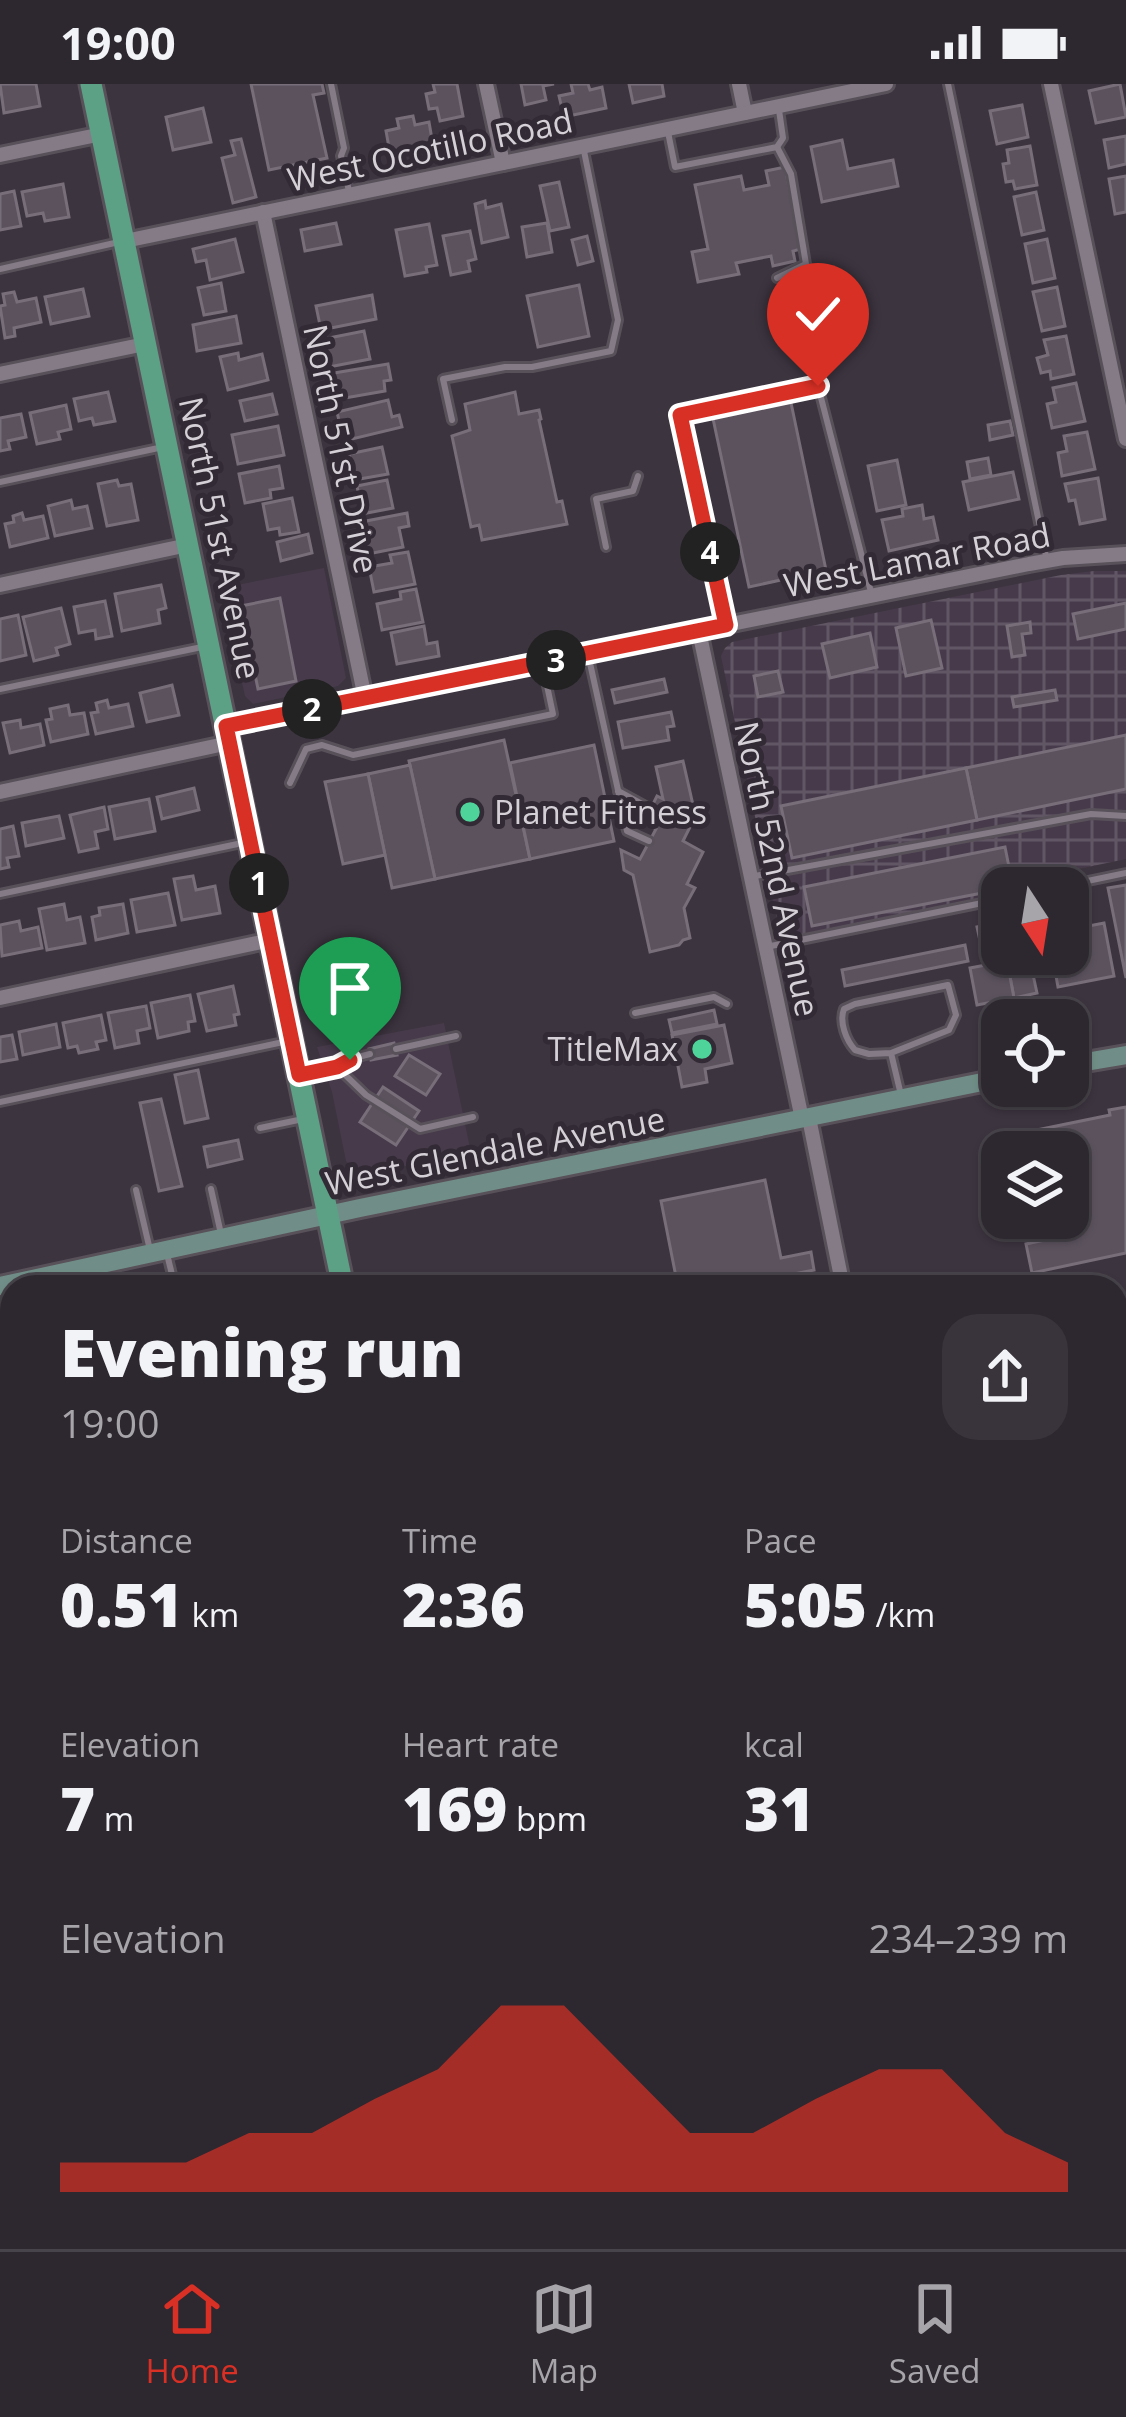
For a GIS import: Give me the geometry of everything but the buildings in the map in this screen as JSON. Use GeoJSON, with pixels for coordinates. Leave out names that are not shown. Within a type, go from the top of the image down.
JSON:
{"type":"FeatureCollection","features":[{"type":"Feature","properties":{"kind":"main road","name":"North 51st Avenue"},"geometry":{"type":"LineString","coordinates":[[91,84],[340,1275]]}},
{"type":"Feature","properties":{"kind":"main road"},"geometry":{"type":"LineString","coordinates":[[1089,1062],[1126,1055]]}},
{"type":"Feature","properties":{"kind":"main road","name":"West Glendale Avenue"},"geometry":{"type":"LineString","coordinates":[[77,1275],[328,1215],[981,1082]]}},
{"type":"Feature","properties":{"kind":"street"},"geometry":{"type":"LineString","coordinates":[[486,84],[503,163]]}},
{"type":"Feature","properties":{"kind":"street"},"geometry":{"type":"LineString","coordinates":[[739,84],[745,113]]}},
{"type":"Feature","properties":{"kind":"street","name":"West Ocotillo Road"},"geometry":{"type":"LineString","coordinates":[[124,241],[886,84]]}},
{"type":"Feature","properties":{"kind":"street"},"geometry":{"type":"LineString","coordinates":[[1051,84],[1126,439]]}},
{"type":"Feature","properties":{"kind":"street"},"geometry":{"type":"LineString","coordinates":[[0,155],[102,134]]}},
{"type":"Feature","properties":{"kind":"street","name":"North 51st Drive"},"geometry":{"type":"LineString","coordinates":[[263,212],[365,698]]}},
{"type":"Feature","properties":{"kind":"street"},"geometry":{"type":"LineString","coordinates":[[0,374],[145,344]]}},
{"type":"Feature","properties":{"kind":"street"},"geometry":{"type":"LineString","coordinates":[[0,585],[188,545]]}},
{"type":"Feature","properties":{"kind":"street","name":"West Lamar Road"},"geometry":{"type":"LineString","coordinates":[[0,792],[365,698],[1047,561],[1126,554]]}},
{"type":"Feature","properties":{"kind":"street","name":"North 52nd Avenue"},"geometry":{"type":"LineString","coordinates":[[699,631],[841,1275]]}},
{"type":"Feature","properties":{"kind":"street"},"geometry":{"type":"LineString","coordinates":[[0,998],[271,940]]}},
{"type":"Feature","properties":{"kind":"lane"},"geometry":{"type":"LineString","coordinates":[[331,84],[350,194]]}},
{"type":"Feature","properties":{"kind":"lane"},"geometry":{"type":"LineString","coordinates":[[948,84],[1047,561]]}},
{"type":"Feature","properties":{"kind":"lane"},"geometry":{"type":"LineString","coordinates":[[668,129],[675,166],[777,147],[784,138],[778,106]]}},
{"type":"Feature","properties":{"kind":"lane"},"geometry":{"type":"LineString","coordinates":[[452,420],[443,379],[611,351],[618,320],[583,146]]}},
{"type":"Feature","properties":{"kind":"lane"},"geometry":{"type":"LineString","coordinates":[[777,147],[791,174],[806,264],[777,278]]}},
{"type":"Feature","properties":{"kind":"lane"},"geometry":{"type":"LineString","coordinates":[[0,268],[124,241]]}},
{"type":"Feature","properties":{"kind":"lane"},"geometry":{"type":"LineString","coordinates":[[726,625],[680,415],[818,386],[872,596]]}},
{"type":"Feature","properties":{"kind":"lane"},"geometry":{"type":"LineString","coordinates":[[0,482],[167,446]]}},
{"type":"Feature","properties":{"kind":"lane"},"geometry":{"type":"LineString","coordinates":[[596,499],[633,491],[638,476]]}},
{"type":"Feature","properties":{"kind":"lane"},"geometry":{"type":"LineString","coordinates":[[590,491],[596,499],[606,548]]}},
{"type":"Feature","properties":{"kind":"lane"},"geometry":{"type":"LineString","coordinates":[[0,689],[209,646]]}},
{"type":"Feature","properties":{"kind":"lane"},"geometry":{"type":"LineString","coordinates":[[587,653],[627,831],[649,841]]}},
{"type":"Feature","properties":{"kind":"lane"},"geometry":{"type":"LineString","coordinates":[[290,783],[306,749],[322,745],[353,755],[553,713],[542,662]]}},
{"type":"Feature","properties":{"kind":"lane"},"geometry":{"type":"LineString","coordinates":[[618,791],[651,809]]}},
{"type":"Feature","properties":{"kind":"lane"},"geometry":{"type":"LineString","coordinates":[[751,877],[1091,814],[1126,816]]}},
{"type":"Feature","properties":{"kind":"lane"},"geometry":{"type":"LineString","coordinates":[[0,894],[250,842]]}},
{"type":"Feature","properties":{"kind":"lane"},"geometry":{"type":"LineString","coordinates":[[1089,881],[1126,873]]}},
{"type":"Feature","properties":{"kind":"lane"},"geometry":{"type":"LineString","coordinates":[[766,947],[981,903]]}},
{"type":"Feature","properties":{"kind":"lane"},"geometry":{"type":"LineString","coordinates":[[948,985],[956,1015],[953,1025],[891,1053],[855,1050],[844,1029],[844,1009],[948,985]]}},
{"type":"Feature","properties":{"kind":"lane"},"geometry":{"type":"LineString","coordinates":[[634,1013],[714,997],[727,1004]]}},
{"type":"Feature","properties":{"kind":"lane"},"geometry":{"type":"LineString","coordinates":[[396,1049],[456,1036]]}},
{"type":"Feature","properties":{"kind":"lane"},"geometry":{"type":"LineString","coordinates":[[0,1102],[292,1040]]}},
{"type":"Feature","properties":{"kind":"lane"},"geometry":{"type":"LineString","coordinates":[[891,1053],[902,1099]]}},
{"type":"Feature","properties":{"kind":"lane"},"geometry":{"type":"LineString","coordinates":[[299,1075],[370,1054]]}},
{"type":"Feature","properties":{"kind":"lane"},"geometry":{"type":"LineString","coordinates":[[337,1067],[366,1095],[420,1129],[473,1117]]}},
{"type":"Feature","properties":{"kind":"lane"},"geometry":{"type":"LineString","coordinates":[[260,1128],[308,1118]]}},
{"type":"Feature","properties":{"kind":"lane"},"geometry":{"type":"LineString","coordinates":[[211,1189],[222,1238]]}},
{"type":"Feature","properties":{"kind":"lane"},"geometry":{"type":"LineString","coordinates":[[136,1190],[169,1275]]}},
{"type":"Feature","properties":{"kind":"lane"},"geometry":{"type":"LineString","coordinates":[[0,2233],[0,2249]]}},
{"type":"Feature","properties":{"kind":"shaded area"},"geometry":{"type":"Polygon","coordinates":[[[324,568],[346,678],[338,686],[253,704],[245,696],[221,588],[324,568]]]}},
{"type":"Feature","properties":{"kind":"shaded area"},"geometry":{"type":"Polygon","coordinates":[[[1126,571],[1126,859],[1088,867],[981,867],[981,897],[781,939],[721,656],[725,648],[732,642],[1061,575],[1126,571]]]}},
{"type":"Feature","properties":{"kind":"shaded area"},"geometry":{"type":"Polygon","coordinates":[[[444,1023],[471,1153],[365,1174],[353,1170],[346,1161],[317,1047],[444,1023]]]}},
{"type":"Feature","properties":{"kind":"place","name":"Planet Fitness"},"geometry":{"type":"Point","coordinates":[470,812]}},
{"type":"Feature","properties":{"kind":"place","name":"TitleMax"},"geometry":{"type":"Point","coordinates":[702,1049]}},
{"type":"Feature","properties":{"kind":"route"},"geometry":{"type":"LineString","coordinates":[[350,1060],[299,1075],[226,726],[726,625],[680,415],[818,386]]}}]}
